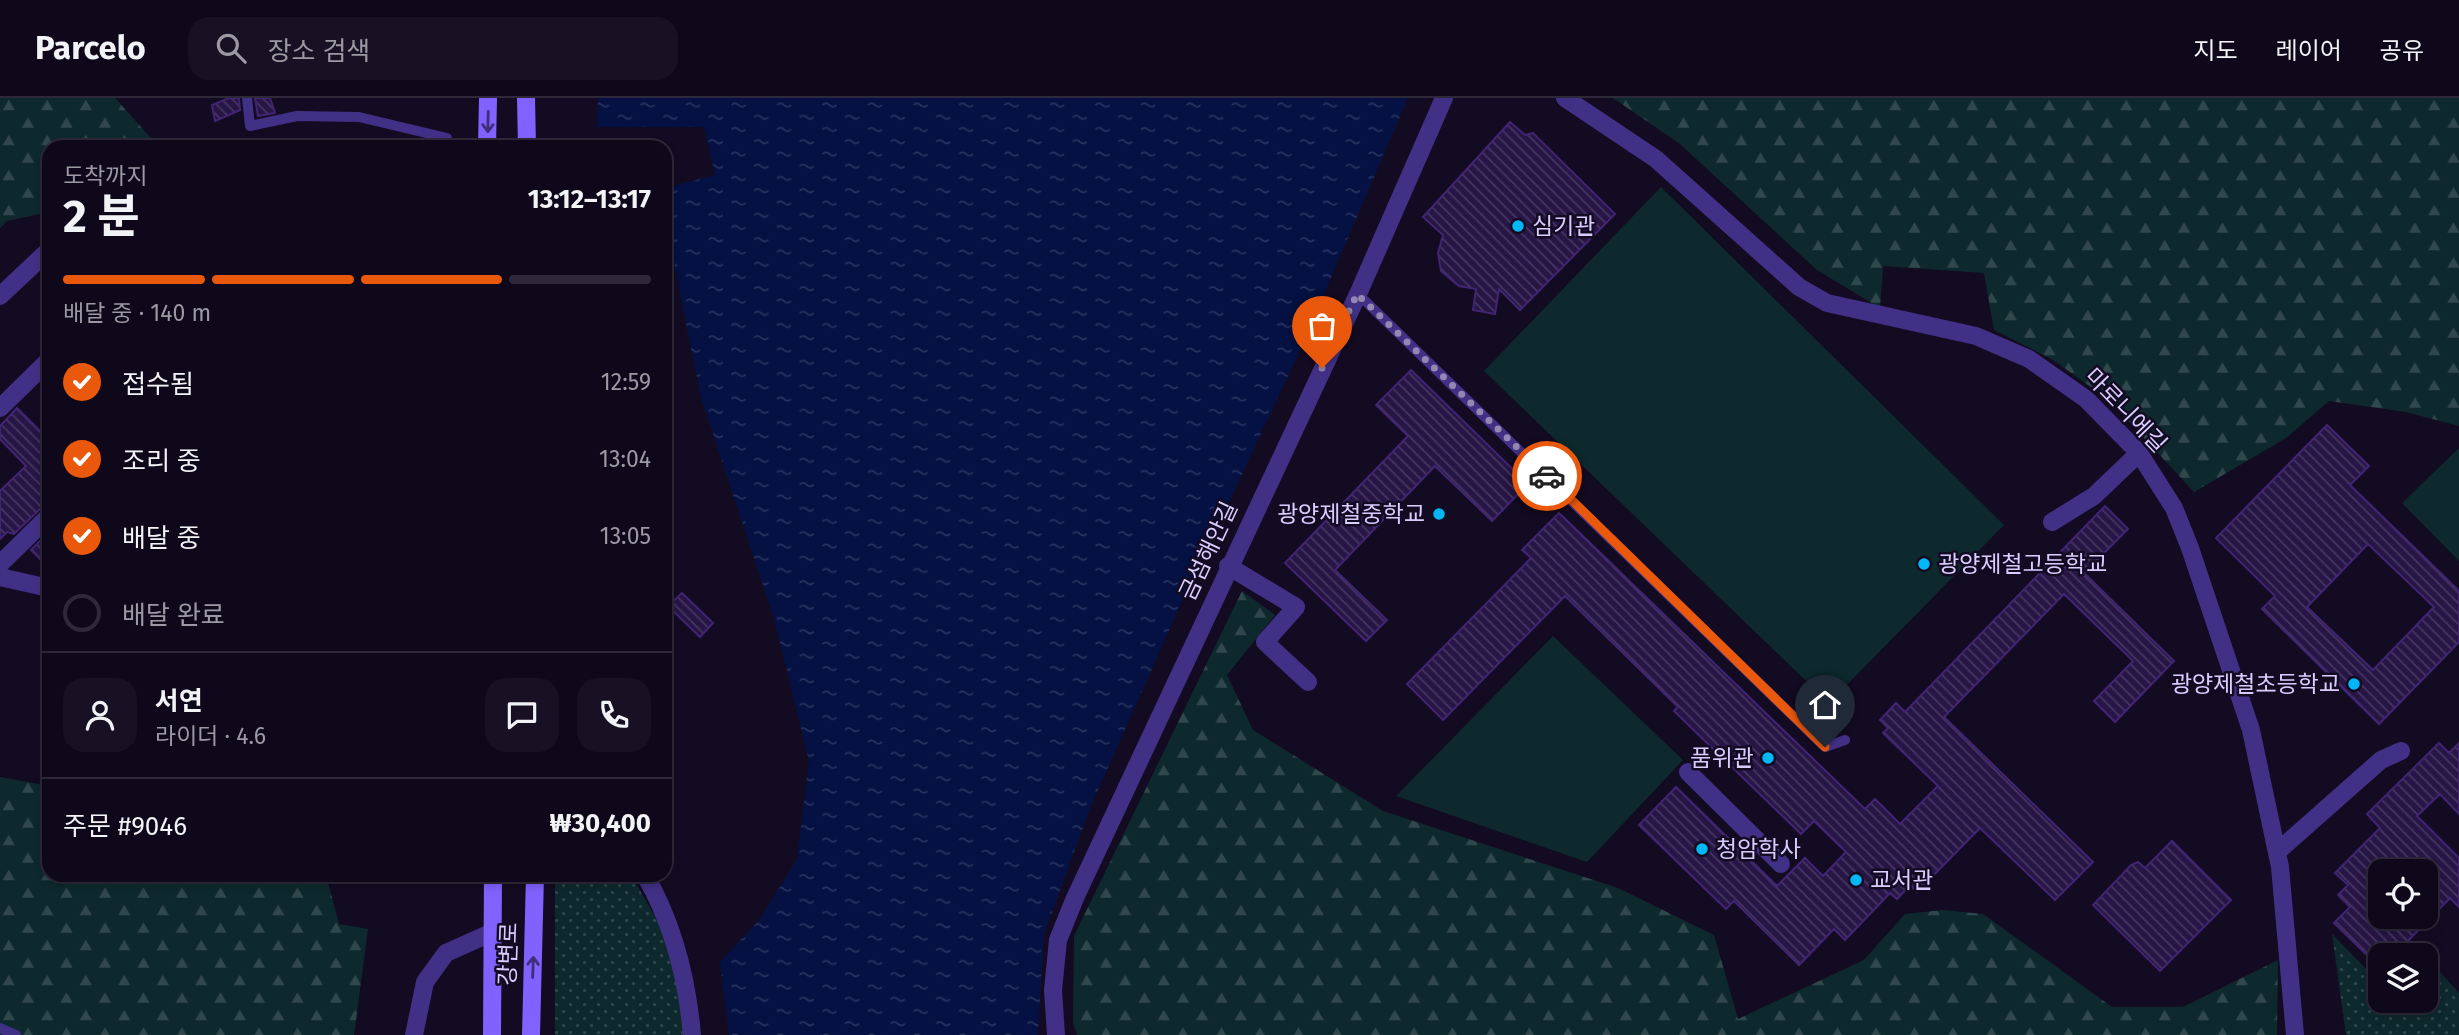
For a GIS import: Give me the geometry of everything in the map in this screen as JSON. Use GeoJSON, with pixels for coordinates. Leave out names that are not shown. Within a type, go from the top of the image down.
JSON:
{"type":"FeatureCollection","features":[{"type":"Feature","properties":{"kind":"main road"},"geometry":{"type":"LineString","coordinates":[[488,98],[488,140]]}},
{"type":"Feature","properties":{"kind":"main road"},"geometry":{"type":"LineString","coordinates":[[526,98],[527,140]]}},
{"type":"Feature","properties":{"kind":"main road","name":"강변로"},"geometry":{"type":"LineString","coordinates":[[492,1035],[493,882]]}},
{"type":"Feature","properties":{"kind":"main road","name":"강변로"},"geometry":{"type":"LineString","coordinates":[[531,1035],[535,882]]}},
{"type":"Feature","properties":{"kind":"street","name":"금섬해안길"},"geometry":{"type":"LineString","coordinates":[[1056,1035],[1053,990],[1058,940],[1228,566],[1357,294],[1444,98]]}},
{"type":"Feature","properties":{"kind":"street","name":"마로니에길"},"geometry":{"type":"LineString","coordinates":[[1565,98],[1656,159],[1799,287],[1827,303],[1976,337],[2029,359],[2086,399],[2139,453],[2174,508],[2251,730],[2277,852],[2291,962],[2295,1035]]}},
{"type":"Feature","properties":{"kind":"street"},"geometry":{"type":"LineString","coordinates":[[0,296],[42,257]]}},
{"type":"Feature","properties":{"kind":"street"},"geometry":{"type":"LineString","coordinates":[[0,408],[42,367]]}},
{"type":"Feature","properties":{"kind":"street"},"geometry":{"type":"LineString","coordinates":[[2052,522],[2094,496],[2139,453]]}},
{"type":"Feature","properties":{"kind":"street"},"geometry":{"type":"LineString","coordinates":[[0,564],[42,523]]}},
{"type":"Feature","properties":{"kind":"street"},"geometry":{"type":"LineString","coordinates":[[1228,566],[1296,607],[1265,642],[1307,682]]}},
{"type":"Feature","properties":{"kind":"street"},"geometry":{"type":"LineString","coordinates":[[0,577],[42,586]]}},
{"type":"Feature","properties":{"kind":"street"},"geometry":{"type":"LineString","coordinates":[[2277,852],[2381,760],[2401,751]]}},
{"type":"Feature","properties":{"kind":"street"},"geometry":{"type":"LineString","coordinates":[[1688,772],[1781,864]]}},
{"type":"Feature","properties":{"kind":"street"},"geometry":{"type":"LineString","coordinates":[[649,882],[662,904],[673,934],[688,993],[692,1035]]}},
{"type":"Feature","properties":{"kind":"street"},"geometry":{"type":"LineString","coordinates":[[414,1035],[425,982],[446,953],[493,932]]}},
{"type":"Feature","properties":{"kind":"lane"},"geometry":{"type":"LineString","coordinates":[[247,98],[250,126],[297,116],[359,117],[447,138]]}},
{"type":"Feature","properties":{"kind":"lane"},"geometry":{"type":"LineString","coordinates":[[1357,294],[1825,747],[1845,740]]}},
{"type":"Feature","properties":{"kind":"lane"},"geometry":{"type":"LineString","coordinates":[[0,1027],[16,1035]]}},
{"type":"Feature","properties":{"kind":"green space"},"geometry":{"type":"Polygon","coordinates":[[[0,98],[115,98],[153,140],[42,140],[42,214],[7,221],[0,228],[0,98]]]}},
{"type":"Feature","properties":{"kind":"green space"},"geometry":{"type":"Polygon","coordinates":[[[1613,98],[2459,98],[2459,426],[2406,412],[2329,401],[2286,438],[2194,492],[2109,400],[2053,360],[1994,330],[1984,273],[1883,266],[1880,308],[1817,270],[1680,144],[1613,98]]]}},
{"type":"Feature","properties":{"kind":"green space"},"geometry":{"type":"Polygon","coordinates":[[[1661,187],[2004,525],[1829,703],[1484,371],[1661,187]]]}},
{"type":"Feature","properties":{"kind":"green space"},"geometry":{"type":"Polygon","coordinates":[[[2459,448],[2459,561],[2402,503],[2459,448]]]}},
{"type":"Feature","properties":{"kind":"green space"},"geometry":{"type":"Polygon","coordinates":[[[1242,591],[1275,615],[1227,675],[1253,730],[1383,811],[1618,888],[1714,935],[1738,1019],[1864,960],[1905,914],[1943,910],[1983,914],[2112,1007],[2183,1007],[2278,960],[2277,1035],[1077,1035],[1073,1023],[1074,936],[1242,591]]]}},
{"type":"Feature","properties":{"kind":"green space"},"geometry":{"type":"Polygon","coordinates":[[[1553,636],[1683,760],[1587,862],[1396,796],[1553,636]]]}},
{"type":"Feature","properties":{"kind":"green space"},"geometry":{"type":"Polygon","coordinates":[[[0,777],[42,785],[42,882],[328,882],[339,924],[368,929],[354,1035],[0,1035],[0,777]]]}},
{"type":"Feature","properties":{"kind":"green space"},"geometry":{"type":"Polygon","coordinates":[[[555,882],[635,882],[663,930],[692,1035],[555,1035],[555,882]]]}},
{"type":"Feature","properties":{"kind":"green space"},"geometry":{"type":"Polygon","coordinates":[[[2332,934],[2368,971],[2368,1013],[2438,1013],[2438,970],[2459,993],[2459,1035],[2346,1035],[2332,934]]]}},
{"type":"Feature","properties":{"kind":"water"},"geometry":{"type":"Polygon","coordinates":[[[598,98],[1408,98],[1297,357],[1175,617],[1091,806],[1044,934],[1038,1035],[729,1035],[720,962],[759,920],[797,859],[809,761],[774,618],[701,398],[672,253],[672,186],[715,175],[704,127],[597,127],[598,98]]]}},
{"type":"Feature","properties":{"kind":"building"},"geometry":{"type":"Polygon","coordinates":[[[229,98],[239,98],[240,110],[215,121],[212,105],[229,98]]]}},
{"type":"Feature","properties":{"kind":"building"},"geometry":{"type":"Polygon","coordinates":[[[255,98],[270,98],[275,113],[258,116],[255,98]]]}},
{"type":"Feature","properties":{"kind":"building","name":"심기관"},"geometry":{"type":"Polygon","coordinates":[[[1510,122],[1525,135],[1533,133],[1615,214],[1520,310],[1499,289],[1495,314],[1473,310],[1476,289],[1459,286],[1441,271],[1438,253],[1443,235],[1423,217],[1510,122]]]}},
{"type":"Feature","properties":{"kind":"building"},"geometry":{"type":"Polygon","coordinates":[[[1411,370],[1528,484],[1492,521],[1435,466],[1335,570],[1387,620],[1366,641],[1285,563],[1408,436],[1376,405],[1411,370]]]}},
{"type":"Feature","properties":{"kind":"building"},"geometry":{"type":"Polygon","coordinates":[[[17,408],[42,433],[42,508],[14,534],[7,532],[0,539],[0,491],[26,466],[0,439],[0,426],[17,408]]]}},
{"type":"Feature","properties":{"kind":"building"},"geometry":{"type":"Polygon","coordinates":[[[2327,425],[2369,466],[2350,485],[2459,591],[2459,642],[2379,724],[2262,609],[2275,596],[2216,538],[2327,425]],[[2368,544],[2307,607],[2373,670],[2434,607],[2368,544]]]}},
{"type":"Feature","properties":{"kind":"building"},"geometry":{"type":"Polygon","coordinates":[[[2105,506],[2128,529],[2084,573],[2174,661],[2115,722],[2094,701],[2133,661],[2064,594],[1944,717],[2093,862],[2055,900],[1980,828],[1917,892],[1910,885],[1897,899],[1890,893],[1845,940],[1834,929],[1799,965],[1734,901],[1726,909],[1639,825],[1676,787],[1777,886],[1805,858],[1823,876],[1846,852],[1814,821],[1801,834],[1674,711],[1678,707],[1565,596],[1443,720],[1407,684],[1531,558],[1522,550],[1559,513],[1865,809],[1875,799],[1900,824],[1938,786],[1883,733],[1888,728],[1880,720],[1896,703],[1905,712],[2105,506]]]}},
{"type":"Feature","properties":{"kind":"building"},"geometry":{"type":"Polygon","coordinates":[[[42,539],[42,561],[31,550],[42,539]]]}},
{"type":"Feature","properties":{"kind":"building"},"geometry":{"type":"Polygon","coordinates":[[[682,593],[713,623],[700,637],[672,610],[672,602],[682,593]]]}},
{"type":"Feature","properties":{"kind":"building"},"geometry":{"type":"Polygon","coordinates":[[[2439,743],[2449,753],[2459,743],[2459,814],[2440,794],[2417,816],[2459,858],[2459,907],[2450,898],[2438,910],[2438,859],[2368,859],[2368,929],[2420,929],[2406,943],[2368,943],[2368,956],[2334,923],[2350,907],[2338,895],[2348,885],[2335,873],[2380,828],[2367,814],[2439,743]]]}},
{"type":"Feature","properties":{"kind":"building"},"geometry":{"type":"Polygon","coordinates":[[[2172,841],[2231,900],[2160,971],[2093,905],[2131,865],[2138,862],[2145,868],[2172,841]]]}},
{"type":"Feature","properties":{"kind":"way so far"},"geometry":{"type":"LineString","coordinates":[[1322,368],[1357,294],[1547,476]]}},
{"type":"Feature","properties":{"kind":"place","name":"심기관"},"geometry":{"type":"Point","coordinates":[1518,226]}},
{"type":"Feature","properties":{"kind":"place","name":"광양제철중학교"},"geometry":{"type":"Point","coordinates":[1439,514]}},
{"type":"Feature","properties":{"kind":"place","name":"광양제철고등학교"},"geometry":{"type":"Point","coordinates":[1924,564]}},
{"type":"Feature","properties":{"kind":"place","name":"광양제철초등학교"},"geometry":{"type":"Point","coordinates":[2354,684]}},
{"type":"Feature","properties":{"kind":"place","name":"품위관"},"geometry":{"type":"Point","coordinates":[1768,758]}},
{"type":"Feature","properties":{"kind":"place","name":"청암학사"},"geometry":{"type":"Point","coordinates":[1702,849]}},
{"type":"Feature","properties":{"kind":"place","name":"교서관"},"geometry":{"type":"Point","coordinates":[1856,880]}},
{"type":"Feature","properties":{"kind":"route"},"geometry":{"type":"LineString","coordinates":[[1547,476],[1825,747]]}}]}
